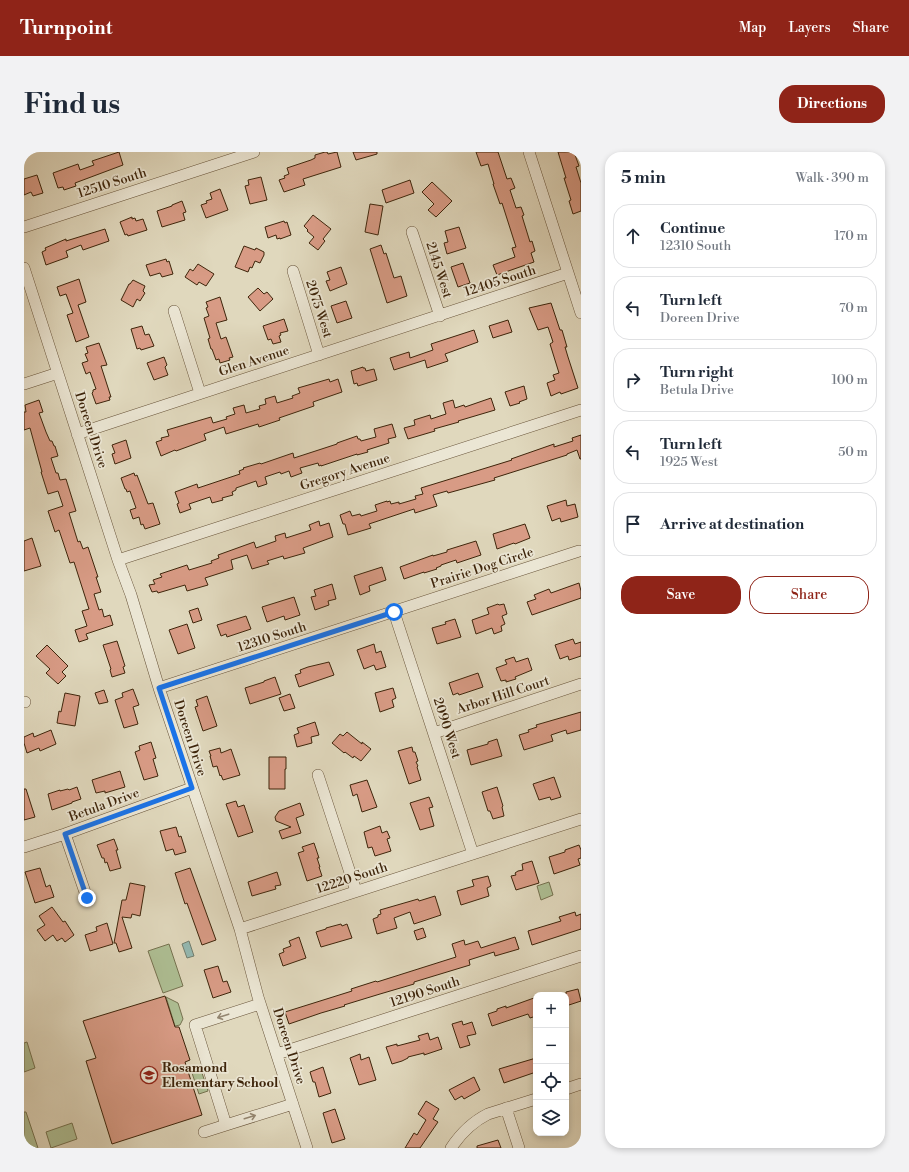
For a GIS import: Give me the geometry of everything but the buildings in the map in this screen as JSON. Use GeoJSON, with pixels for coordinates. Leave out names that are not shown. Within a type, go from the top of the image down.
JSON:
{"type":"FeatureCollection","features":[{"type":"Feature","properties":{"kind":"street","name":"12510 South"},"geometry":{"type":"LineString","coordinates":[[24,227],[254,152]]}},
{"type":"Feature","properties":{"kind":"street"},"geometry":{"type":"LineString","coordinates":[[529,152],[581,313]]}},
{"type":"Feature","properties":{"kind":"street","name":"2145 West"},"geometry":{"type":"LineString","coordinates":[[412,232],[440,316]]}},
{"type":"Feature","properties":{"kind":"street","name":"Doreen Drive"},"geometry":{"type":"LineString","coordinates":[[24,268],[118,560],[131,595],[159,688],[240,929],[260,1004],[307,1148]]}},
{"type":"Feature","properties":{"kind":"street","name":"2075 West"},"geometry":{"type":"LineString","coordinates":[[293,271],[319,355]]}},
{"type":"Feature","properties":{"kind":"street","name":"12405 South"},"geometry":{"type":"LineString","coordinates":[[440,316],[568,273]]}},
{"type":"Feature","properties":{"kind":"street"},"geometry":{"type":"LineString","coordinates":[[174,312],[200,393]]}},
{"type":"Feature","properties":{"kind":"street","name":"Glen Avenue"},"geometry":{"type":"LineString","coordinates":[[77,434],[440,316]]}},
{"type":"Feature","properties":{"kind":"street"},"geometry":{"type":"LineString","coordinates":[[24,384],[58,373]]}},
{"type":"Feature","properties":{"kind":"street","name":"Gregory Avenue"},"geometry":{"type":"LineString","coordinates":[[118,560],[581,410]]}},
{"type":"Feature","properties":{"kind":"street","name":"Prairie Dog Circle"},"geometry":{"type":"LineString","coordinates":[[394,612],[579,551]]}},
{"type":"Feature","properties":{"kind":"street","name":"12310 South"},"geometry":{"type":"LineString","coordinates":[[159,688],[394,612]]}},
{"type":"Feature","properties":{"kind":"street","name":"2090 West"},"geometry":{"type":"LineString","coordinates":[[394,612],[473,854]]}},
{"type":"Feature","properties":{"kind":"street","name":"Arbor Hill Court"},"geometry":{"type":"LineString","coordinates":[[434,733],[581,684]]}},
{"type":"Feature","properties":{"kind":"street"},"geometry":{"type":"LineString","coordinates":[[318,775],[356,892]]}},
{"type":"Feature","properties":{"kind":"street","name":"Betula Drive"},"geometry":{"type":"LineString","coordinates":[[24,847],[65,834],[192,788]]}},
{"type":"Feature","properties":{"kind":"street","name":"12220 South"},"geometry":{"type":"LineString","coordinates":[[240,929],[581,818]]}},
{"type":"Feature","properties":{"kind":"street"},"geometry":{"type":"LineString","coordinates":[[65,834],[87,898]]}},
{"type":"Feature","properties":{"kind":"street","name":"12190 South"},"geometry":{"type":"LineString","coordinates":[[277,1054],[581,956]]}},
{"type":"Feature","properties":{"kind":"street"},"geometry":{"type":"LineString","coordinates":[[226,1125],[195,1026],[260,1004]]}},
{"type":"Feature","properties":{"kind":"street"},"geometry":{"type":"LineString","coordinates":[[569,1088],[581,1084]]}},
{"type":"Feature","properties":{"kind":"street"},"geometry":{"type":"LineString","coordinates":[[451,1148],[462,1132],[474,1122],[488,1114],[533,1100]]}},
{"type":"Feature","properties":{"kind":"street"},"geometry":{"type":"LineString","coordinates":[[204,1132],[293,1104]]}},
{"type":"Feature","properties":{"kind":"street"},"geometry":{"type":"LineString","coordinates":[[506,1108],[519,1148]]}},
{"type":"Feature","properties":{"kind":"green space"},"geometry":{"type":"Polygon","coordinates":[[[549,882],[553,895],[541,900],[537,886],[549,882]]]}},
{"type":"Feature","properties":{"kind":"green space"},"geometry":{"type":"Polygon","coordinates":[[[169,944],[183,986],[163,993],[148,951],[169,944]]]}},
{"type":"Feature","properties":{"kind":"green space"},"geometry":{"type":"Polygon","coordinates":[[[166,997],[178,1003],[183,1019],[180,1025],[175,1026],[166,997]]]}},
{"type":"Feature","properties":{"kind":"green space"},"geometry":{"type":"Polygon","coordinates":[[[27,1042],[35,1068],[24,1072],[24,1043],[27,1042]]]}},
{"type":"Feature","properties":{"kind":"green space"},"geometry":{"type":"Polygon","coordinates":[[[200,1067],[208,1091],[199,1094],[191,1070],[200,1067]]]}},
{"type":"Feature","properties":{"kind":"green space"},"geometry":{"type":"Polygon","coordinates":[[[24,1112],[26,1112],[38,1148],[24,1148],[24,1112]]]}},
{"type":"Feature","properties":{"kind":"green space"},"geometry":{"type":"Polygon","coordinates":[[[72,1123],[77,1139],[51,1148],[46,1132],[72,1123]]]}},
{"type":"Feature","properties":{"kind":"water"},"geometry":{"type":"Polygon","coordinates":[[[189,941],[194,956],[187,958],[182,944],[189,941]]]}},
{"type":"Feature","properties":{"kind":"place","name":"Rosamond Elementary School"},"geometry":{"type":"Point","coordinates":[149,1075]}},
{"type":"Feature","properties":{"kind":"route"},"geometry":{"type":"LineString","coordinates":[[87,898],[65,834],[192,788],[159,688],[394,612]]}}]}
